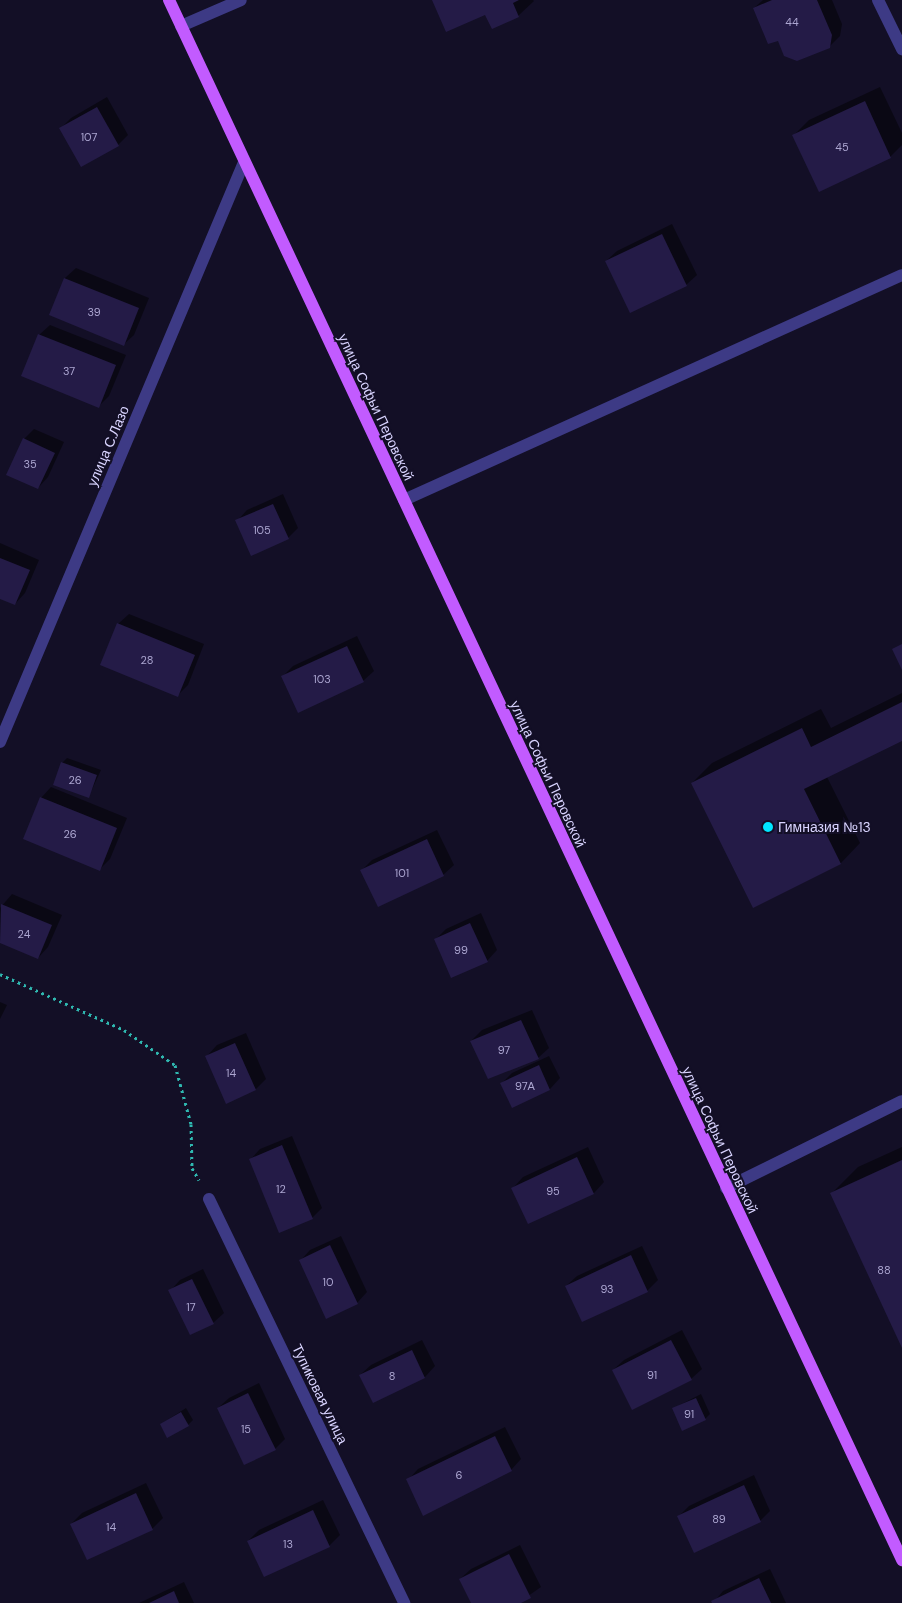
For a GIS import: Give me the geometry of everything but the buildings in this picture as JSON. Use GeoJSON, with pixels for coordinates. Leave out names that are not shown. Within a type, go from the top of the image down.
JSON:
{"type":"FeatureCollection","features":[{"type":"Feature","properties":{"kind":"main road","name":"улица Софьи Перовской"},"geometry":{"type":"LineString","coordinates":[[168,0],[902,1560]]}},
{"type":"Feature","properties":{"kind":"street"},"geometry":{"type":"LineString","coordinates":[[181,26],[241,0]]}},
{"type":"Feature","properties":{"kind":"street"},"geometry":{"type":"LineString","coordinates":[[878,0],[902,49]]}},
{"type":"Feature","properties":{"kind":"street","name":"улица С.Лазо"},"geometry":{"type":"LineString","coordinates":[[0,742],[244,162]]}},
{"type":"Feature","properties":{"kind":"street"},"geometry":{"type":"LineString","coordinates":[[404,500],[902,275]]}},
{"type":"Feature","properties":{"kind":"street"},"geometry":{"type":"LineString","coordinates":[[726,1188],[902,1100]]}},
{"type":"Feature","properties":{"kind":"street","name":"Тупиковая улица"},"geometry":{"type":"LineString","coordinates":[[208,1198],[404,1603]]}},
{"type":"Feature","properties":{"kind":"path"},"geometry":{"type":"LineString","coordinates":[[0,974],[124,1030],[175,1065],[191,1124],[192,1168],[208,1198]]}},
{"type":"Feature","properties":{"kind":"place","name":"Гимназия №13"},"geometry":{"type":"Point","coordinates":[768,827]}}]}
